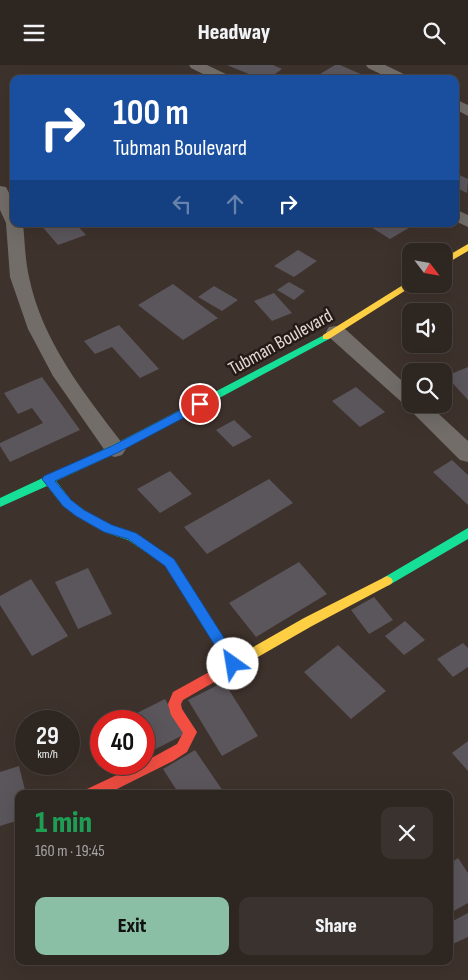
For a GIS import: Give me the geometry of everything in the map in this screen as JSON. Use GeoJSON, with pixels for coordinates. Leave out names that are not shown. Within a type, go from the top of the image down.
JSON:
{"type":"FeatureCollection","features":[{"type":"Feature","properties":{"kind":"main road"},"geometry":{"type":"LineString","coordinates":[[452,257],[468,247]]}},
{"type":"Feature","properties":{"kind":"main road","name":"Tubman Boulevard"},"geometry":{"type":"LineString","coordinates":[[0,503],[115,449],[336,332],[402,289]]}},
{"type":"Feature","properties":{"kind":"main road"},"geometry":{"type":"LineString","coordinates":[[48,479],[67,503],[80,513],[108,529],[132,536],[170,563],[233,664]]}},
{"type":"Feature","properties":{"kind":"main road"},"geometry":{"type":"LineString","coordinates":[[100,790],[168,757],[182,748],[190,732],[176,711],[174,703],[178,696],[379,585],[468,533]]}},
{"type":"Feature","properties":{"kind":"street"},"geometry":{"type":"LineString","coordinates":[[196,65],[217,75]]}},
{"type":"Feature","properties":{"kind":"street"},"geometry":{"type":"LineString","coordinates":[[373,65],[394,75]]}},
{"type":"Feature","properties":{"kind":"street"},"geometry":{"type":"LineString","coordinates":[[0,191],[10,214]]}},
{"type":"Feature","properties":{"kind":"street"},"geometry":{"type":"LineString","coordinates":[[14,227],[20,283],[33,322],[50,357],[82,405],[115,449]]}},
{"type":"Feature","properties":{"kind":"street"},"geometry":{"type":"LineString","coordinates":[[336,332],[402,392]]}},
{"type":"Feature","properties":{"kind":"street"},"geometry":{"type":"LineString","coordinates":[[424,413],[468,455]]}},
{"type":"Feature","properties":{"kind":"building"},"geometry":{"type":"Polygon","coordinates":[[[227,65],[273,65],[282,69],[274,75],[251,75],[227,65]]]}},
{"type":"Feature","properties":{"kind":"building"},"geometry":{"type":"Polygon","coordinates":[[[335,65],[340,65],[363,75],[318,75],[335,65]]]}},
{"type":"Feature","properties":{"kind":"building"},"geometry":{"type":"Polygon","coordinates":[[[459,175],[468,179],[467,193],[459,189],[459,175]]]}},
{"type":"Feature","properties":{"kind":"building"},"geometry":{"type":"Polygon","coordinates":[[[43,227],[79,227],[86,235],[58,245],[43,227]]]}},
{"type":"Feature","properties":{"kind":"building"},"geometry":{"type":"Polygon","coordinates":[[[371,227],[410,227],[390,239],[371,227]]]}},
{"type":"Feature","properties":{"kind":"building"},"geometry":{"type":"Polygon","coordinates":[[[298,250],[317,261],[294,277],[274,266],[298,250]]]}},
{"type":"Feature","properties":{"kind":"building"},"geometry":{"type":"Polygon","coordinates":[[[289,282],[305,291],[294,300],[277,290],[289,282]]]}},
{"type":"Feature","properties":{"kind":"building"},"geometry":{"type":"Polygon","coordinates":[[[173,284],[218,318],[183,340],[138,305],[173,284]]]}},
{"type":"Feature","properties":{"kind":"building"},"geometry":{"type":"Polygon","coordinates":[[[214,286],[238,300],[222,311],[198,297],[214,286]]]}},
{"type":"Feature","properties":{"kind":"building"},"geometry":{"type":"Polygon","coordinates":[[[274,293],[292,313],[272,321],[254,301],[274,293]]]}},
{"type":"Feature","properties":{"kind":"building"},"geometry":{"type":"Polygon","coordinates":[[[119,325],[159,369],[140,378],[112,347],[95,354],[84,341],[119,325]]]}},
{"type":"Feature","properties":{"kind":"building"},"geometry":{"type":"Polygon","coordinates":[[[468,367],[468,400],[452,383],[452,374],[468,367]]]}},
{"type":"Feature","properties":{"kind":"building"},"geometry":{"type":"Polygon","coordinates":[[[42,377],[80,430],[10,462],[0,443],[43,423],[32,408],[18,414],[4,393],[42,377]]]}},
{"type":"Feature","properties":{"kind":"building"},"geometry":{"type":"Polygon","coordinates":[[[356,387],[385,412],[360,427],[332,401],[356,387]]]}},
{"type":"Feature","properties":{"kind":"building"},"geometry":{"type":"Polygon","coordinates":[[[234,420],[252,437],[233,447],[216,430],[234,420]]]}},
{"type":"Feature","properties":{"kind":"building"},"geometry":{"type":"Polygon","coordinates":[[[452,460],[468,475],[468,505],[433,472],[452,460]]]}},
{"type":"Feature","properties":{"kind":"building"},"geometry":{"type":"Polygon","coordinates":[[[170,471],[192,494],[160,513],[137,489],[170,471]]]}},
{"type":"Feature","properties":{"kind":"building"},"geometry":{"type":"Polygon","coordinates":[[[269,479],[293,503],[207,554],[184,527],[269,479]]]}},
{"type":"Feature","properties":{"kind":"building"},"geometry":{"type":"Polygon","coordinates":[[[299,562],[327,594],[256,637],[229,603],[299,562]]]}},
{"type":"Feature","properties":{"kind":"building"},"geometry":{"type":"Polygon","coordinates":[[[88,568],[112,614],[78,629],[55,582],[88,568]]]}},
{"type":"Feature","properties":{"kind":"building"},"geometry":{"type":"Polygon","coordinates":[[[31,579],[68,636],[32,656],[0,605],[0,596],[31,579]]]}},
{"type":"Feature","properties":{"kind":"building"},"geometry":{"type":"Polygon","coordinates":[[[374,597],[393,620],[369,634],[351,610],[374,597]]]}},
{"type":"Feature","properties":{"kind":"building"},"geometry":{"type":"Polygon","coordinates":[[[405,621],[425,640],[404,655],[385,636],[405,621]]]}},
{"type":"Feature","properties":{"kind":"building"},"geometry":{"type":"Polygon","coordinates":[[[463,643],[468,648],[468,667],[453,677],[437,659],[463,643]]]}},
{"type":"Feature","properties":{"kind":"building"},"geometry":{"type":"Polygon","coordinates":[[[338,645],[386,691],[351,719],[304,672],[338,645]]]}},
{"type":"Feature","properties":{"kind":"building"},"geometry":{"type":"Polygon","coordinates":[[[224,682],[258,736],[222,756],[188,700],[224,682]]]}},
{"type":"Feature","properties":{"kind":"building"},"geometry":{"type":"Polygon","coordinates":[[[165,699],[185,734],[155,749],[155,710],[143,710],[165,699]]]}},
{"type":"Feature","properties":{"kind":"building"},"geometry":{"type":"Polygon","coordinates":[[[468,741],[468,771],[452,753],[468,741]]]}},
{"type":"Feature","properties":{"kind":"building"},"geometry":{"type":"Polygon","coordinates":[[[195,750],[222,790],[176,790],[163,769],[195,750]]]}},
{"type":"Feature","properties":{"kind":"building"},"geometry":{"type":"Polygon","coordinates":[[[15,767],[15,775],[21,775],[25,790],[15,790],[15,821],[0,826],[0,772],[15,767]]]}},
{"type":"Feature","properties":{"kind":"building"},"geometry":{"type":"Polygon","coordinates":[[[458,858],[468,873],[468,903],[453,911],[453,861],[458,858]]]}},
{"type":"Feature","properties":{"kind":"building"},"geometry":{"type":"Polygon","coordinates":[[[468,913],[468,937],[453,944],[453,921],[468,913]]]}},
{"type":"Feature","properties":{"kind":"traffic: fast"},"geometry":{"type":"LineString","coordinates":[[0,503],[115,449],[326,337]]}},
{"type":"Feature","properties":{"kind":"traffic: fast"},"geometry":{"type":"LineString","coordinates":[[48,479],[67,503],[80,513],[108,529],[132,536],[170,563],[233,664]]}},
{"type":"Feature","properties":{"kind":"traffic: fast"},"geometry":{"type":"LineString","coordinates":[[387,581],[468,533]]}},
{"type":"Feature","properties":{"kind":"traffic: slow"},"geometry":{"type":"LineString","coordinates":[[452,257],[468,247]]}},
{"type":"Feature","properties":{"kind":"traffic: slow"},"geometry":{"type":"LineString","coordinates":[[326,337],[402,289]]}},
{"type":"Feature","properties":{"kind":"traffic: slow"},"geometry":{"type":"LineString","coordinates":[[238,662],[308,622],[387,581]]}},
{"type":"Feature","properties":{"kind":"traffic: jam"},"geometry":{"type":"LineString","coordinates":[[100,790],[168,757],[182,748],[190,732],[176,711],[174,704],[178,696],[238,662]]}},
{"type":"Feature","properties":{"kind":"route"},"geometry":{"type":"LineString","coordinates":[[200,404],[115,449],[48,479],[67,503],[80,513],[108,529],[132,536],[170,563],[233,664]]}}]}
